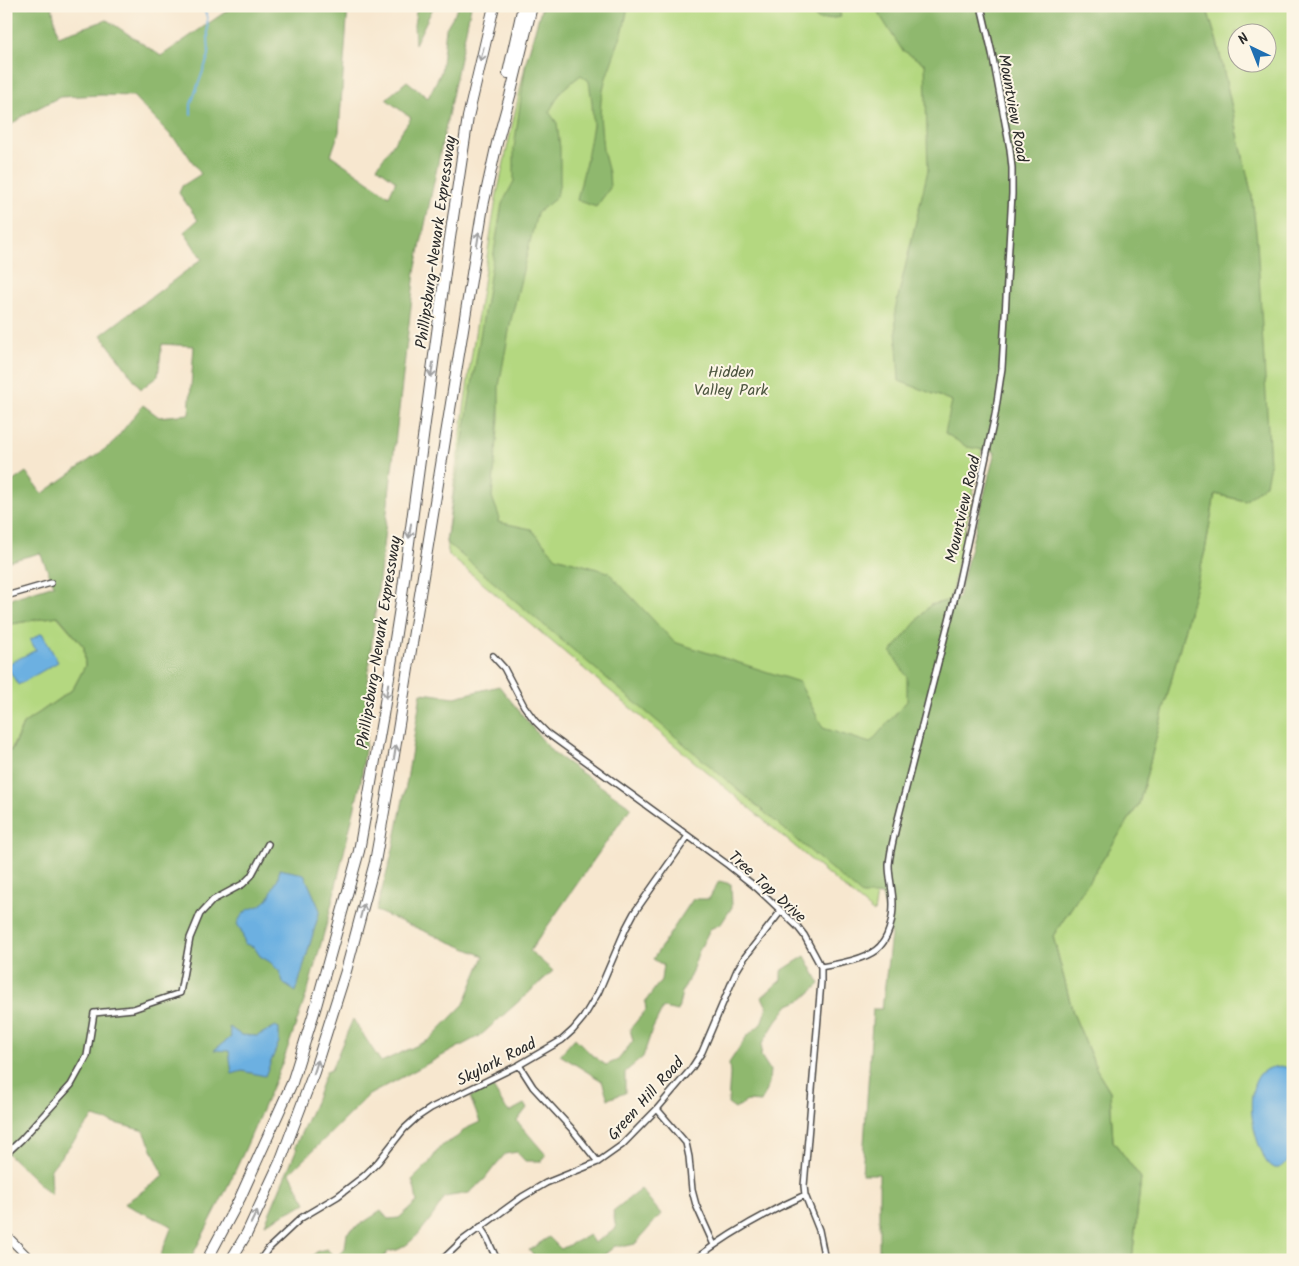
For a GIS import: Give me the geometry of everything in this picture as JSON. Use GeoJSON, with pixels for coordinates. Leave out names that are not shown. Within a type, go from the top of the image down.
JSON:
{"type":"FeatureCollection","features":[{"type":"Feature","properties":{"kind":"highway","name":"Phillipsburg-Newark Expressway"},"geometry":{"type":"LineString","coordinates":[[208,1260],[240,1198],[292,1083],[316,1006],[359,851],[402,595],[468,117],[494,6]]}},
{"type":"Feature","properties":{"kind":"highway","name":"Phillipsburg-Newark Expressway"},"geometry":{"type":"LineString","coordinates":[[497,143],[504,93],[524,6]]}},
{"type":"Feature","properties":{"kind":"highway","name":"Phillipsburg-Newark Expressway"},"geometry":{"type":"LineString","coordinates":[[231,1260],[280,1162],[314,1072],[346,971],[375,862],[483,206],[532,6]]}},
{"type":"Feature","properties":{"kind":"main road"},"geometry":{"type":"LineString","coordinates":[[6,1235],[31,1260]]}},
{"type":"Feature","properties":{"kind":"street","name":"Mountview Road"},"geometry":{"type":"LineString","coordinates":[[820,967],[841,963],[868,954],[879,947],[888,933],[893,906],[889,870],[890,854],[958,584],[999,392],[1007,296],[1012,168],[1010,149],[980,6]]}},
{"type":"Feature","properties":{"kind":"street"},"geometry":{"type":"LineString","coordinates":[[6,596],[52,583]]}},
{"type":"Feature","properties":{"kind":"street","name":"Tree Top Drive"},"geometry":{"type":"LineString","coordinates":[[493,656],[504,668],[524,706],[547,733],[757,888],[804,935],[816,955],[820,967],[821,996],[805,1195],[819,1230],[825,1260]]}},
{"type":"Feature","properties":{"kind":"street","name":"Skylark Road"},"geometry":{"type":"LineString","coordinates":[[260,1260],[268,1248],[301,1218],[338,1196],[364,1176],[378,1162],[404,1128],[416,1118],[431,1108],[519,1065],[562,1040],[583,1018],[592,1004],[605,980],[634,913],[688,836]]}},
{"type":"Feature","properties":{"kind":"street"},"geometry":{"type":"LineString","coordinates":[[6,1154],[71,1086],[87,1056],[94,1013],[133,1009],[180,993],[190,938],[200,914],[213,900],[243,884],[251,876],[268,844]]}},
{"type":"Feature","properties":{"kind":"street","name":"Green Hill Road"},"geometry":{"type":"LineString","coordinates":[[442,1260],[480,1227],[534,1190],[598,1162],[622,1144],[657,1109],[691,1069],[702,1052],[737,970],[781,911]]}},
{"type":"Feature","properties":{"kind":"street"},"geometry":{"type":"LineString","coordinates":[[519,1065],[533,1087],[571,1128],[598,1162]]}},
{"type":"Feature","properties":{"kind":"street"},"geometry":{"type":"LineString","coordinates":[[657,1109],[686,1143],[692,1190],[696,1205],[714,1245]]}},
{"type":"Feature","properties":{"kind":"street"},"geometry":{"type":"LineString","coordinates":[[694,1260],[714,1245],[780,1206],[805,1195]]}},
{"type":"Feature","properties":{"kind":"street"},"geometry":{"type":"LineString","coordinates":[[480,1227],[497,1260]]}},
{"type":"Feature","properties":{"kind":"green space"},"geometry":{"type":"Polygon","coordinates":[[[6,6],[52,6],[58,36],[107,20],[161,56],[228,10],[231,6],[348,6],[339,132],[331,155],[389,196],[396,181],[377,167],[411,118],[386,99],[407,81],[428,98],[441,72],[446,28],[459,6],[471,6],[415,272],[367,684],[373,686],[361,781],[328,919],[307,993],[282,1064],[243,1154],[190,1260],[159,1260],[172,1226],[124,1204],[164,1176],[144,1131],[93,1117],[50,1170],[51,1195],[6,1152],[6,751],[12,750],[23,724],[73,689],[85,666],[84,647],[58,616],[6,625],[6,600],[54,585],[40,553],[10,561],[6,547],[6,486],[26,472],[42,494],[112,444],[143,405],[159,417],[189,414],[194,346],[162,344],[158,376],[141,389],[101,335],[202,259],[184,232],[198,220],[179,193],[182,186],[201,174],[183,148],[133,96],[60,97],[24,115],[6,129],[6,6]]]}},
{"type":"Feature","properties":{"kind":"green space"},"geometry":{"type":"Polygon","coordinates":[[[417,6],[434,6],[415,44],[414,25],[417,6]]]}},
{"type":"Feature","properties":{"kind":"green space","name":"Hidden Valley Park"},"geometry":{"type":"Polygon","coordinates":[[[542,6],[973,6],[988,422],[954,583],[878,887],[874,913],[449,555],[446,542],[469,372],[496,199],[526,62],[542,6]]]}},
{"type":"Feature","properties":{"kind":"green space"},"geometry":{"type":"Polygon","coordinates":[[[542,6],[628,6],[624,27],[605,81],[601,101],[600,116],[603,150],[609,173],[610,188],[596,207],[577,200],[593,125],[589,81],[581,75],[562,90],[549,112],[557,123],[560,149],[560,183],[556,198],[537,213],[511,320],[499,386],[499,418],[492,497],[499,516],[498,522],[531,529],[556,557],[608,572],[674,642],[799,682],[823,728],[870,743],[907,701],[907,677],[891,652],[930,605],[958,598],[995,452],[967,447],[945,433],[952,401],[899,381],[895,310],[928,170],[925,64],[902,50],[874,6],[1206,6],[1217,42],[1252,196],[1257,241],[1270,464],[1266,484],[1245,501],[1215,494],[1205,551],[1139,804],[1053,936],[1073,1013],[1097,1070],[1110,1091],[1113,1141],[1141,1178],[1132,1260],[879,1260],[879,1174],[862,1174],[873,1009],[882,1009],[891,935],[882,895],[862,895],[446,542],[502,204],[514,181],[514,148],[526,62],[542,6]]]}},
{"type":"Feature","properties":{"kind":"green space"},"geometry":{"type":"Polygon","coordinates":[[[804,6],[838,6],[841,17],[819,20],[804,6]]]}},
{"type":"Feature","properties":{"kind":"green space"},"geometry":{"type":"Polygon","coordinates":[[[1206,6],[1293,6],[1293,1260],[1132,1260],[1141,1178],[1113,1141],[1110,1091],[1097,1070],[1073,1013],[1053,936],[1139,804],[1205,551],[1215,494],[1245,501],[1252,196],[1217,42],[1206,6]]]}},
{"type":"Feature","properties":{"kind":"green space"},"geometry":{"type":"Polygon","coordinates":[[[57,616],[84,647],[85,666],[73,689],[23,724],[11,750],[6,751],[6,625],[57,616]]]}},
{"type":"Feature","properties":{"kind":"green space"},"geometry":{"type":"Polygon","coordinates":[[[499,686],[553,753],[631,807],[530,951],[553,971],[481,1035],[369,1095],[290,1173],[306,1203],[265,1224],[326,1072],[331,1070],[353,1019],[381,1062],[429,1040],[464,1004],[484,956],[376,911],[392,854],[407,780],[421,693],[455,697],[499,686]]]}},
{"type":"Feature","properties":{"kind":"green space"},"geometry":{"type":"Polygon","coordinates":[[[719,881],[731,884],[732,907],[721,924],[710,929],[682,992],[678,1011],[663,1008],[652,1030],[643,1057],[625,1072],[625,1093],[608,1099],[602,1081],[560,1055],[575,1038],[593,1056],[606,1065],[618,1060],[633,1041],[630,1029],[646,1010],[645,1002],[661,980],[663,965],[653,959],[693,899],[709,899],[719,881]]]}},
{"type":"Feature","properties":{"kind":"green space"},"geometry":{"type":"Polygon","coordinates":[[[805,956],[820,984],[803,999],[789,1005],[762,1044],[761,1056],[770,1070],[769,1083],[761,1102],[747,1101],[735,1109],[728,1104],[729,1063],[747,1036],[761,1024],[767,1007],[762,997],[781,980],[781,971],[805,956]]]}},
{"type":"Feature","properties":{"kind":"green space"},"geometry":{"type":"Polygon","coordinates":[[[492,1086],[509,1112],[524,1104],[527,1108],[517,1121],[546,1155],[542,1161],[525,1161],[517,1152],[505,1154],[484,1180],[469,1193],[445,1197],[428,1222],[413,1239],[397,1250],[389,1251],[381,1260],[307,1260],[318,1251],[327,1249],[335,1258],[345,1249],[347,1233],[381,1211],[388,1219],[399,1218],[417,1202],[412,1180],[429,1163],[440,1147],[457,1137],[465,1129],[480,1122],[470,1097],[492,1086]]]}},
{"type":"Feature","properties":{"kind":"green space"},"geometry":{"type":"Polygon","coordinates":[[[641,1189],[661,1214],[635,1244],[615,1246],[603,1256],[603,1260],[537,1260],[529,1250],[549,1237],[561,1249],[589,1235],[594,1243],[616,1229],[613,1211],[641,1189]]]}},
{"type":"Feature","properties":{"kind":"water"},"geometry":{"type":"Polygon","coordinates":[[[42,633],[58,662],[18,685],[6,665],[36,650],[30,640],[42,633]]]}},
{"type":"Feature","properties":{"kind":"water"},"geometry":{"type":"Polygon","coordinates":[[[279,869],[304,874],[320,910],[296,992],[284,984],[279,971],[270,962],[260,956],[254,947],[245,944],[237,924],[244,913],[259,906],[268,899],[279,875],[279,869]]]}},
{"type":"Feature","properties":{"kind":"water"},"geometry":{"type":"Polygon","coordinates":[[[276,1026],[279,1029],[279,1042],[265,1076],[242,1071],[232,1074],[229,1051],[214,1050],[231,1037],[229,1027],[241,1035],[257,1036],[276,1026]]]}},
{"type":"Feature","properties":{"kind":"water"},"geometry":{"type":"Polygon","coordinates":[[[1281,1066],[1293,1069],[1293,1145],[1292,1153],[1287,1162],[1281,1167],[1275,1168],[1270,1166],[1264,1158],[1258,1144],[1253,1123],[1251,1101],[1255,1082],[1260,1074],[1272,1067],[1281,1066]]]}},
{"type":"Feature","properties":{"kind":"waterway"},"geometry":{"type":"LineString","coordinates":[[191,114],[191,104],[209,55],[207,16],[202,6]]}}]}
